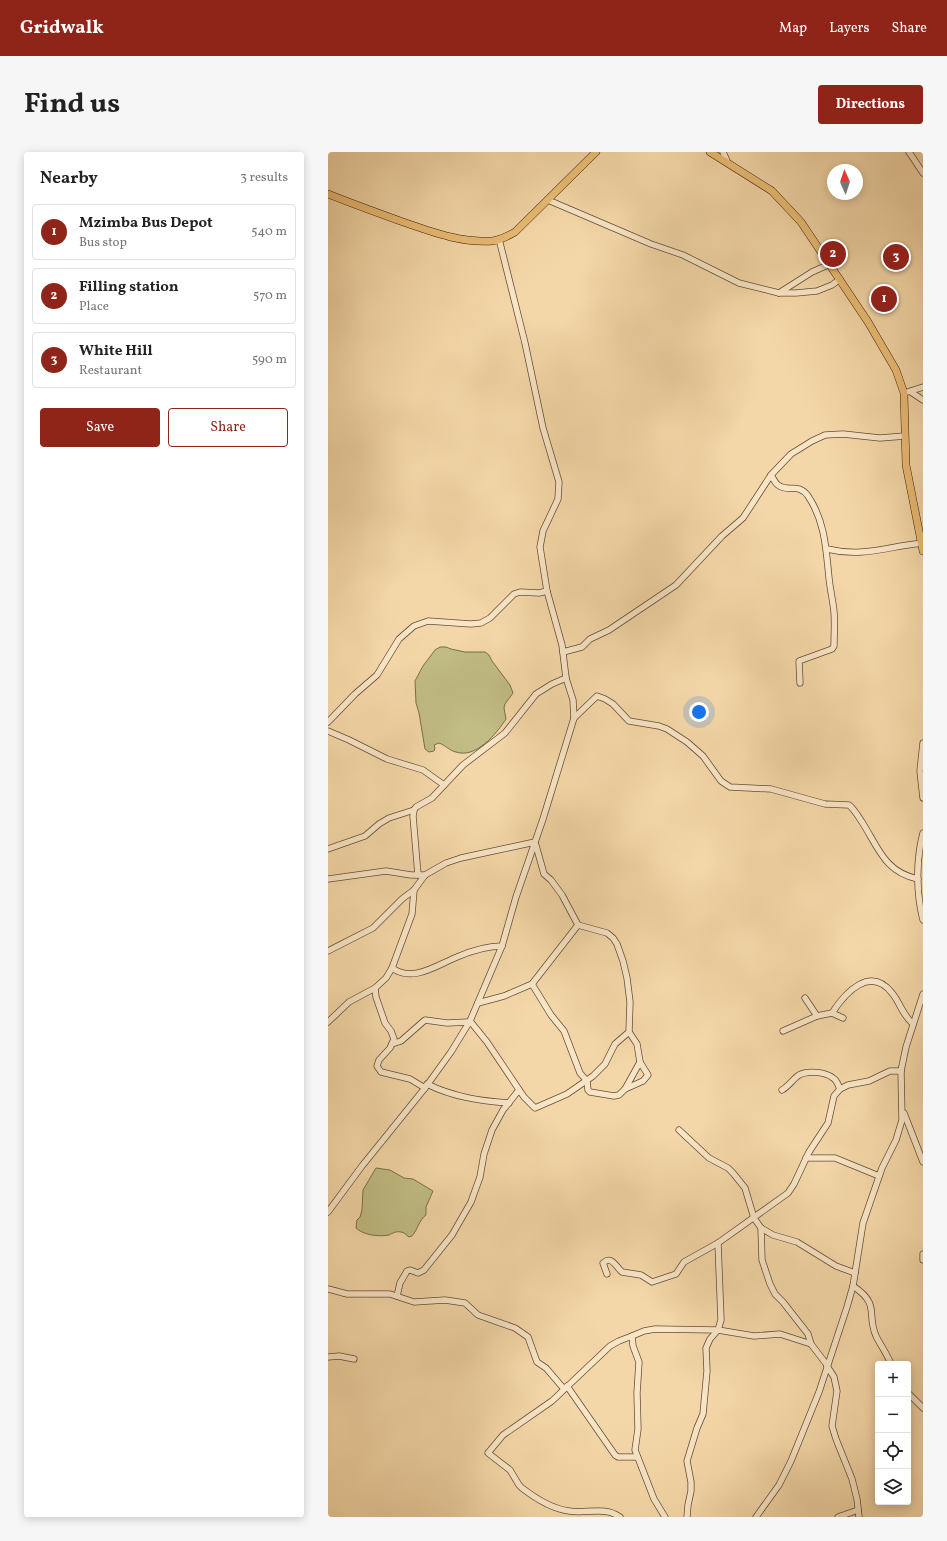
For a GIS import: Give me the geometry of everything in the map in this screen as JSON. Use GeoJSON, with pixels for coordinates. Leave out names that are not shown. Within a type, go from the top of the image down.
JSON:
{"type":"FeatureCollection","features":[{"type":"Feature","properties":{"kind":"main road"},"geometry":{"type":"LineString","coordinates":[[328,194],[444,236],[493,241],[515,232],[596,152]]}},
{"type":"Feature","properties":{"kind":"main road"},"geometry":{"type":"LineString","coordinates":[[710,152],[758,182],[784,202],[801,222],[830,264],[868,322],[896,370],[907,393],[905,436],[906,465],[923,551]]}},
{"type":"Feature","properties":{"kind":"street"},"geometry":{"type":"LineString","coordinates":[[722,152],[728,164]]}},
{"type":"Feature","properties":{"kind":"street"},"geometry":{"type":"LineString","coordinates":[[908,152],[921,166],[923,173]]}},
{"type":"Feature","properties":{"kind":"street"},"geometry":{"type":"LineString","coordinates":[[548,200],[652,244],[683,255],[739,283],[779,293],[796,293],[817,291],[832,285],[840,279]]}},
{"type":"Feature","properties":{"kind":"street"},"geometry":{"type":"LineString","coordinates":[[328,1212],[362,1166],[426,1086],[451,1052],[470,1022],[502,946],[516,897],[574,718],[573,700],[566,678],[563,652],[547,591],[540,547],[540,538],[558,500],[559,482],[542,422],[525,343],[499,239]]}},
{"type":"Feature","properties":{"kind":"street"},"geometry":{"type":"LineString","coordinates":[[779,293],[812,272],[830,264]]}},
{"type":"Feature","properties":{"kind":"street"},"geometry":{"type":"LineString","coordinates":[[907,393],[923,387]]}},
{"type":"Feature","properties":{"kind":"street"},"geometry":{"type":"LineString","coordinates":[[907,393],[923,400]]}},
{"type":"Feature","properties":{"kind":"street"},"geometry":{"type":"LineString","coordinates":[[563,652],[582,647],[590,639],[609,630],[676,585],[722,536],[743,518],[771,475],[791,454],[825,435],[843,434],[880,438],[905,436]]}},
{"type":"Feature","properties":{"kind":"street"},"geometry":{"type":"LineString","coordinates":[[771,475],[777,485],[783,488],[799,488],[808,496],[819,515],[827,549],[834,611],[834,646],[832,649],[799,661],[800,683]]}},
{"type":"Feature","properties":{"kind":"street"},"geometry":{"type":"LineString","coordinates":[[827,549],[849,552],[875,551],[922,543]]}},
{"type":"Feature","properties":{"kind":"street"},"geometry":{"type":"LineString","coordinates":[[328,722],[355,694],[377,675],[399,639],[414,626],[428,621],[471,624],[481,623],[490,618],[514,594],[520,592],[539,593],[547,591]]}},
{"type":"Feature","properties":{"kind":"street"},"geometry":{"type":"LineString","coordinates":[[328,1022],[349,1002],[375,988],[386,978],[392,968],[412,914],[414,890],[422,875],[412,814],[416,807],[432,798],[463,765],[505,733],[536,694],[552,684],[566,678]]}},
{"type":"Feature","properties":{"kind":"street"},"geometry":{"type":"LineString","coordinates":[[574,718],[597,696],[617,707],[629,721],[664,728],[694,747],[708,762],[724,784],[736,788],[771,789],[790,793],[825,804],[849,805],[889,864],[906,876],[918,879]]}},
{"type":"Feature","properties":{"kind":"street"},"geometry":{"type":"LineString","coordinates":[[328,731],[350,740],[387,759],[424,770],[444,785]]}},
{"type":"Feature","properties":{"kind":"street"},"geometry":{"type":"LineString","coordinates":[[923,743],[920,771],[923,798]]}},
{"type":"Feature","properties":{"kind":"street"},"geometry":{"type":"LineString","coordinates":[[328,849],[365,836],[389,818],[414,810]]}},
{"type":"Feature","properties":{"kind":"street"},"geometry":{"type":"LineString","coordinates":[[923,833],[919,852],[918,879],[923,920]]}},
{"type":"Feature","properties":{"kind":"street"},"geometry":{"type":"LineString","coordinates":[[328,879],[386,871],[422,875],[454,860],[534,842]]}},
{"type":"Feature","properties":{"kind":"street"},"geometry":{"type":"LineString","coordinates":[[534,842],[544,874],[552,880],[578,925],[607,933],[613,938],[623,961],[628,987],[630,1011],[629,1032],[637,1044],[640,1062],[648,1076],[643,1081],[625,1089]]}},
{"type":"Feature","properties":{"kind":"street"},"geometry":{"type":"LineString","coordinates":[[328,952],[373,928],[402,899],[414,890]]}},
{"type":"Feature","properties":{"kind":"street"},"geometry":{"type":"LineString","coordinates":[[478,1003],[504,996],[532,984],[578,925]]}},
{"type":"Feature","properties":{"kind":"street"},"geometry":{"type":"LineString","coordinates":[[392,968],[406,974],[422,972],[468,953],[494,946],[502,946]]}},
{"type":"Feature","properties":{"kind":"street"},"geometry":{"type":"LineString","coordinates":[[832,1013],[844,996],[852,989],[863,983],[875,982],[882,984],[887,988],[893,995],[903,1013],[913,1024]]}},
{"type":"Feature","properties":{"kind":"street"},"geometry":{"type":"LineString","coordinates":[[532,984],[551,1015],[564,1031],[580,1073],[586,1081],[588,1090],[593,1093],[614,1096],[619,1095],[625,1089],[640,1062]]}},
{"type":"Feature","properties":{"kind":"street"},"geometry":{"type":"LineString","coordinates":[[375,988],[376,997],[385,1023],[393,1037],[392,1044],[377,1063],[378,1070],[383,1073],[410,1079],[426,1086],[458,1096],[509,1103]]}},
{"type":"Feature","properties":{"kind":"street"},"geometry":{"type":"LineString","coordinates":[[756,1517],[779,1485],[791,1461],[818,1392],[853,1286],[863,1223],[885,1160],[896,1140],[902,1120],[903,1111],[900,1081],[901,1071],[913,1024],[923,994]]}},
{"type":"Feature","properties":{"kind":"street"},"geometry":{"type":"LineString","coordinates":[[806,998],[817,1016]]}},
{"type":"Feature","properties":{"kind":"street"},"geometry":{"type":"LineString","coordinates":[[783,1031],[817,1016],[832,1013],[843,1018]]}},
{"type":"Feature","properties":{"kind":"street"},"geometry":{"type":"LineString","coordinates":[[392,1044],[401,1041],[425,1020],[447,1023],[470,1022]]}},
{"type":"Feature","properties":{"kind":"street"},"geometry":{"type":"LineString","coordinates":[[470,1022],[487,1042],[524,1097],[535,1108],[567,1094],[596,1074],[604,1064],[615,1044],[629,1032]]}},
{"type":"Feature","properties":{"kind":"street"},"geometry":{"type":"LineString","coordinates":[[607,1274],[603,1263],[611,1260],[622,1272],[641,1275],[652,1282],[676,1274],[684,1262],[718,1243],[790,1191],[806,1158],[828,1123],[834,1096],[840,1089],[848,1085],[868,1081],[890,1071],[901,1071]]}},
{"type":"Feature","properties":{"kind":"street"},"geometry":{"type":"LineString","coordinates":[[782,1090],[800,1074],[811,1072],[821,1073],[835,1078],[840,1089]]}},
{"type":"Feature","properties":{"kind":"street"},"geometry":{"type":"LineString","coordinates":[[397,1296],[400,1284],[407,1271],[410,1270],[418,1273],[424,1270],[457,1228],[478,1185],[484,1154],[492,1130],[503,1110],[519,1090]]}},
{"type":"Feature","properties":{"kind":"street"},"geometry":{"type":"LineString","coordinates":[[903,1111],[923,1162]]}},
{"type":"Feature","properties":{"kind":"street"},"geometry":{"type":"LineString","coordinates":[[679,1130],[709,1158],[728,1168],[733,1173],[745,1188],[754,1218],[761,1228],[773,1235],[797,1242],[836,1266],[855,1272]]}},
{"type":"Feature","properties":{"kind":"street"},"geometry":{"type":"LineString","coordinates":[[806,1158],[835,1158],[879,1176]]}},
{"type":"Feature","properties":{"kind":"street"},"geometry":{"type":"LineString","coordinates":[[761,1228],[763,1266],[770,1284],[775,1294],[808,1334],[811,1344],[834,1377],[837,1387],[837,1401],[832,1422],[833,1430],[850,1474],[859,1517]]}},
{"type":"Feature","properties":{"kind":"street"},"geometry":{"type":"LineString","coordinates":[[687,1517],[691,1491],[687,1459],[696,1428],[703,1414],[707,1374],[706,1346],[718,1330],[721,1320],[718,1243]]}},
{"type":"Feature","properties":{"kind":"street"},"geometry":{"type":"LineString","coordinates":[[923,1254],[923,1260]]}},
{"type":"Feature","properties":{"kind":"street"},"geometry":{"type":"LineString","coordinates":[[853,1286],[864,1295],[870,1304],[876,1336],[889,1361]]}},
{"type":"Feature","properties":{"kind":"street"},"geometry":{"type":"LineString","coordinates":[[328,1289],[347,1294],[384,1293],[414,1302],[439,1300],[458,1301],[468,1305],[478,1314],[515,1328],[529,1338],[537,1362],[546,1368],[566,1387],[615,1455],[618,1457],[637,1457]]}},
{"type":"Feature","properties":{"kind":"street"},"geometry":{"type":"LineString","coordinates":[[620,1517],[614,1512],[606,1510],[575,1512],[552,1506],[522,1488],[510,1470],[488,1453],[503,1435],[552,1400],[610,1346],[619,1340],[644,1331],[655,1329],[718,1330],[749,1336],[780,1334],[811,1344]]}},
{"type":"Feature","properties":{"kind":"street"},"geometry":{"type":"LineString","coordinates":[[632,1336],[633,1346],[639,1362],[637,1393],[638,1429],[635,1447],[637,1457],[658,1506],[665,1517]]}},
{"type":"Feature","properties":{"kind":"street"},"geometry":{"type":"LineString","coordinates":[[328,1357],[339,1356],[354,1359]]}},
{"type":"Feature","properties":{"kind":"street"},"geometry":{"type":"LineString","coordinates":[[911,1396],[923,1408]]}},
{"type":"Feature","properties":{"kind":"street"},"geometry":{"type":"LineString","coordinates":[[838,1517],[858,1510]]}},
{"type":"Feature","properties":{"kind":"shaded area"},"geometry":{"type":"Polygon","coordinates":[[[440,647],[465,652],[485,652],[489,655],[510,685],[513,693],[505,704],[504,708],[506,719],[502,725],[485,743],[471,752],[464,753],[454,751],[439,743],[434,745],[434,751],[429,752],[425,749],[416,703],[415,681],[423,666],[435,650],[440,647]]]}},
{"type":"Feature","properties":{"kind":"shaded area"},"geometry":{"type":"Polygon","coordinates":[[[376,1168],[390,1170],[404,1178],[413,1179],[433,1191],[426,1207],[426,1215],[412,1236],[409,1237],[403,1232],[396,1232],[385,1236],[376,1236],[356,1228],[357,1220],[360,1217],[362,1210],[363,1190],[376,1168]]]}},
{"type":"Feature","properties":{"kind":"place","name":"Filling station"},"geometry":{"type":"Point","coordinates":[833,254]}},
{"type":"Feature","properties":{"kind":"place","name":"White Hill"},"geometry":{"type":"Point","coordinates":[896,257]}},
{"type":"Feature","properties":{"kind":"place","name":"Mzimba Bus Depot"},"geometry":{"type":"Point","coordinates":[884,299]}}]}
